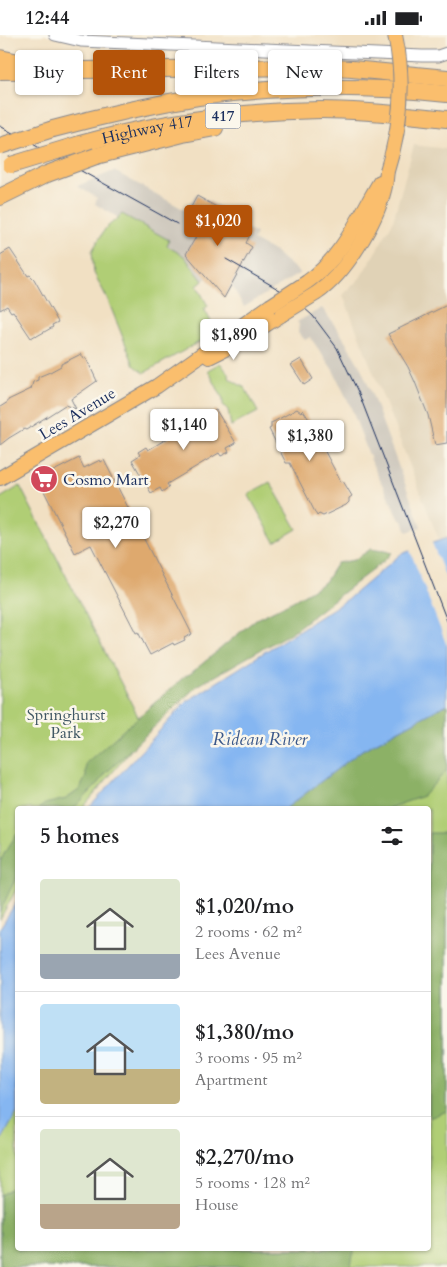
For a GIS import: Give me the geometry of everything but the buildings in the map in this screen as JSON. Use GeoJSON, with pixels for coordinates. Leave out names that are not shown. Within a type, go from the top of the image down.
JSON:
{"type":"FeatureCollection","features":[{"type":"Feature","properties":{"kind":"highway"},"geometry":{"type":"LineString","coordinates":[[0,58],[15,61]]}},
{"type":"Feature","properties":{"kind":"highway"},"geometry":{"type":"LineString","coordinates":[[83,69],[312,67],[447,78]]}},
{"type":"Feature","properties":{"kind":"highway"},"geometry":{"type":"LineString","coordinates":[[0,71],[15,70]]}},
{"type":"Feature","properties":{"kind":"highway","name":"Highway 417"},"geometry":{"type":"LineString","coordinates":[[0,146],[53,129],[174,101],[253,92],[308,89],[421,91],[447,95]]}},
{"type":"Feature","properties":{"kind":"highway","name":"Highway 417"},"geometry":{"type":"LineString","coordinates":[[6,167],[80,144],[161,125],[238,115],[323,110],[447,119]]}},
{"type":"Feature","properties":{"kind":"highway"},"geometry":{"type":"LineString","coordinates":[[0,190],[96,156],[182,134],[222,127],[369,113]]}},
{"type":"Feature","properties":{"kind":"highway"},"geometry":{"type":"LineString","coordinates":[[0,197],[47,174]]}},
{"type":"Feature","properties":{"kind":"main road","name":"Lees Avenue"},"geometry":{"type":"LineString","coordinates":[[0,478],[170,377],[240,342],[324,289],[343,269],[353,255],[380,203],[397,134],[400,107],[400,67],[395,35]]}},
{"type":"Feature","properties":{"kind":"main road","name":"Lees Avenue"},"geometry":{"type":"LineString","coordinates":[[170,377],[323,269],[342,247],[387,171]]}},
{"type":"Feature","properties":{"kind":"street"},"geometry":{"type":"LineString","coordinates":[[55,35],[81,41],[403,56],[438,56],[447,53]]}},
{"type":"Feature","properties":{"kind":"shaded area"},"geometry":{"type":"Polygon","coordinates":[[[414,145],[447,149],[447,538],[439,540],[343,295],[360,278],[392,224],[414,145]]]}},
{"type":"Feature","properties":{"kind":"shaded area"},"geometry":{"type":"Polygon","coordinates":[[[114,171],[185,210],[196,194],[224,209],[221,215],[256,234],[253,240],[275,252],[300,273],[244,307],[232,286],[224,298],[207,278],[203,281],[184,256],[95,204],[97,198],[77,186],[114,171]]]}},
{"type":"Feature","properties":{"kind":"shaded area"},"geometry":{"type":"Polygon","coordinates":[[[322,308],[341,334],[361,368],[421,527],[407,532],[374,468],[350,405],[333,370],[310,337],[305,340],[298,332],[299,324],[297,322],[322,308]]]}},
{"type":"Feature","properties":{"kind":"green space"},"geometry":{"type":"Polygon","coordinates":[[[122,214],[169,240],[167,246],[184,256],[203,281],[197,286],[208,306],[204,309],[217,332],[144,373],[134,365],[107,298],[94,273],[92,251],[105,229],[122,214]]]}},
{"type":"Feature","properties":{"kind":"green space"},"geometry":{"type":"Polygon","coordinates":[[[220,363],[230,379],[245,388],[258,412],[231,426],[228,410],[223,405],[223,399],[208,370],[220,363]]]}},
{"type":"Feature","properties":{"kind":"green space"},"geometry":{"type":"Polygon","coordinates":[[[270,482],[297,529],[275,542],[248,494],[270,482]]]}},
{"type":"Feature","properties":{"kind":"green space","name":"Springhurst Park"},"geometry":{"type":"Polygon","coordinates":[[[20,486],[146,732],[84,806],[15,806],[15,892],[0,919],[0,498],[20,486]]]}},
{"type":"Feature","properties":{"kind":"green space"},"geometry":{"type":"Polygon","coordinates":[[[371,549],[392,553],[292,632],[197,686],[105,774],[99,783],[76,806],[42,806],[66,799],[79,790],[86,777],[86,763],[185,676],[190,674],[256,619],[293,601],[325,582],[337,563],[354,560],[371,549]]]}},
{"type":"Feature","properties":{"kind":"green space"},"geometry":{"type":"Polygon","coordinates":[[[447,704],[447,1267],[0,1267],[0,1143],[15,1116],[15,1251],[431,1251],[431,806],[290,806],[447,704]]]}},
{"type":"Feature","properties":{"kind":"green space"},"geometry":{"type":"Polygon","coordinates":[[[447,704],[447,770],[423,796],[395,806],[289,806],[362,750],[447,704]]]}},
{"type":"Feature","properties":{"kind":"green space"},"geometry":{"type":"Polygon","coordinates":[[[431,833],[447,833],[447,1111],[431,1117],[431,833]]]}},
{"type":"Feature","properties":{"kind":"green space"},"geometry":{"type":"Polygon","coordinates":[[[15,837],[15,881],[0,912],[0,862],[15,837]]]}},
{"type":"Feature","properties":{"kind":"green space"},"geometry":{"type":"Polygon","coordinates":[[[15,1186],[15,1251],[354,1251],[351,1267],[0,1267],[0,1195],[15,1186]]]}},
{"type":"Feature","properties":{"kind":"water","name":"Rideau River"},"geometry":{"type":"Polygon","coordinates":[[[447,538],[447,704],[362,750],[289,806],[91,806],[186,702],[348,599],[401,554],[447,538]]]}},
{"type":"Feature","properties":{"kind":"water"},"geometry":{"type":"Polygon","coordinates":[[[15,904],[15,1116],[0,1143],[0,928],[15,904]]]}},
{"type":"Feature","properties":{"kind":"pier"},"geometry":{"type":"Polygon","coordinates":[[[431,540],[447,581],[447,646],[409,548],[431,540]]]}},
{"type":"Feature","properties":{"kind":"tram line"},"geometry":{"type":"LineString","coordinates":[[0,126],[177,224]]}},
{"type":"Feature","properties":{"kind":"tram line"},"geometry":{"type":"LineString","coordinates":[[226,259],[292,297],[313,316],[337,348],[359,394],[447,621]]}},
{"type":"Feature","properties":{"kind":"place","name":"Cosmo Mart"},"geometry":{"type":"Point","coordinates":[44,479]}}]}
